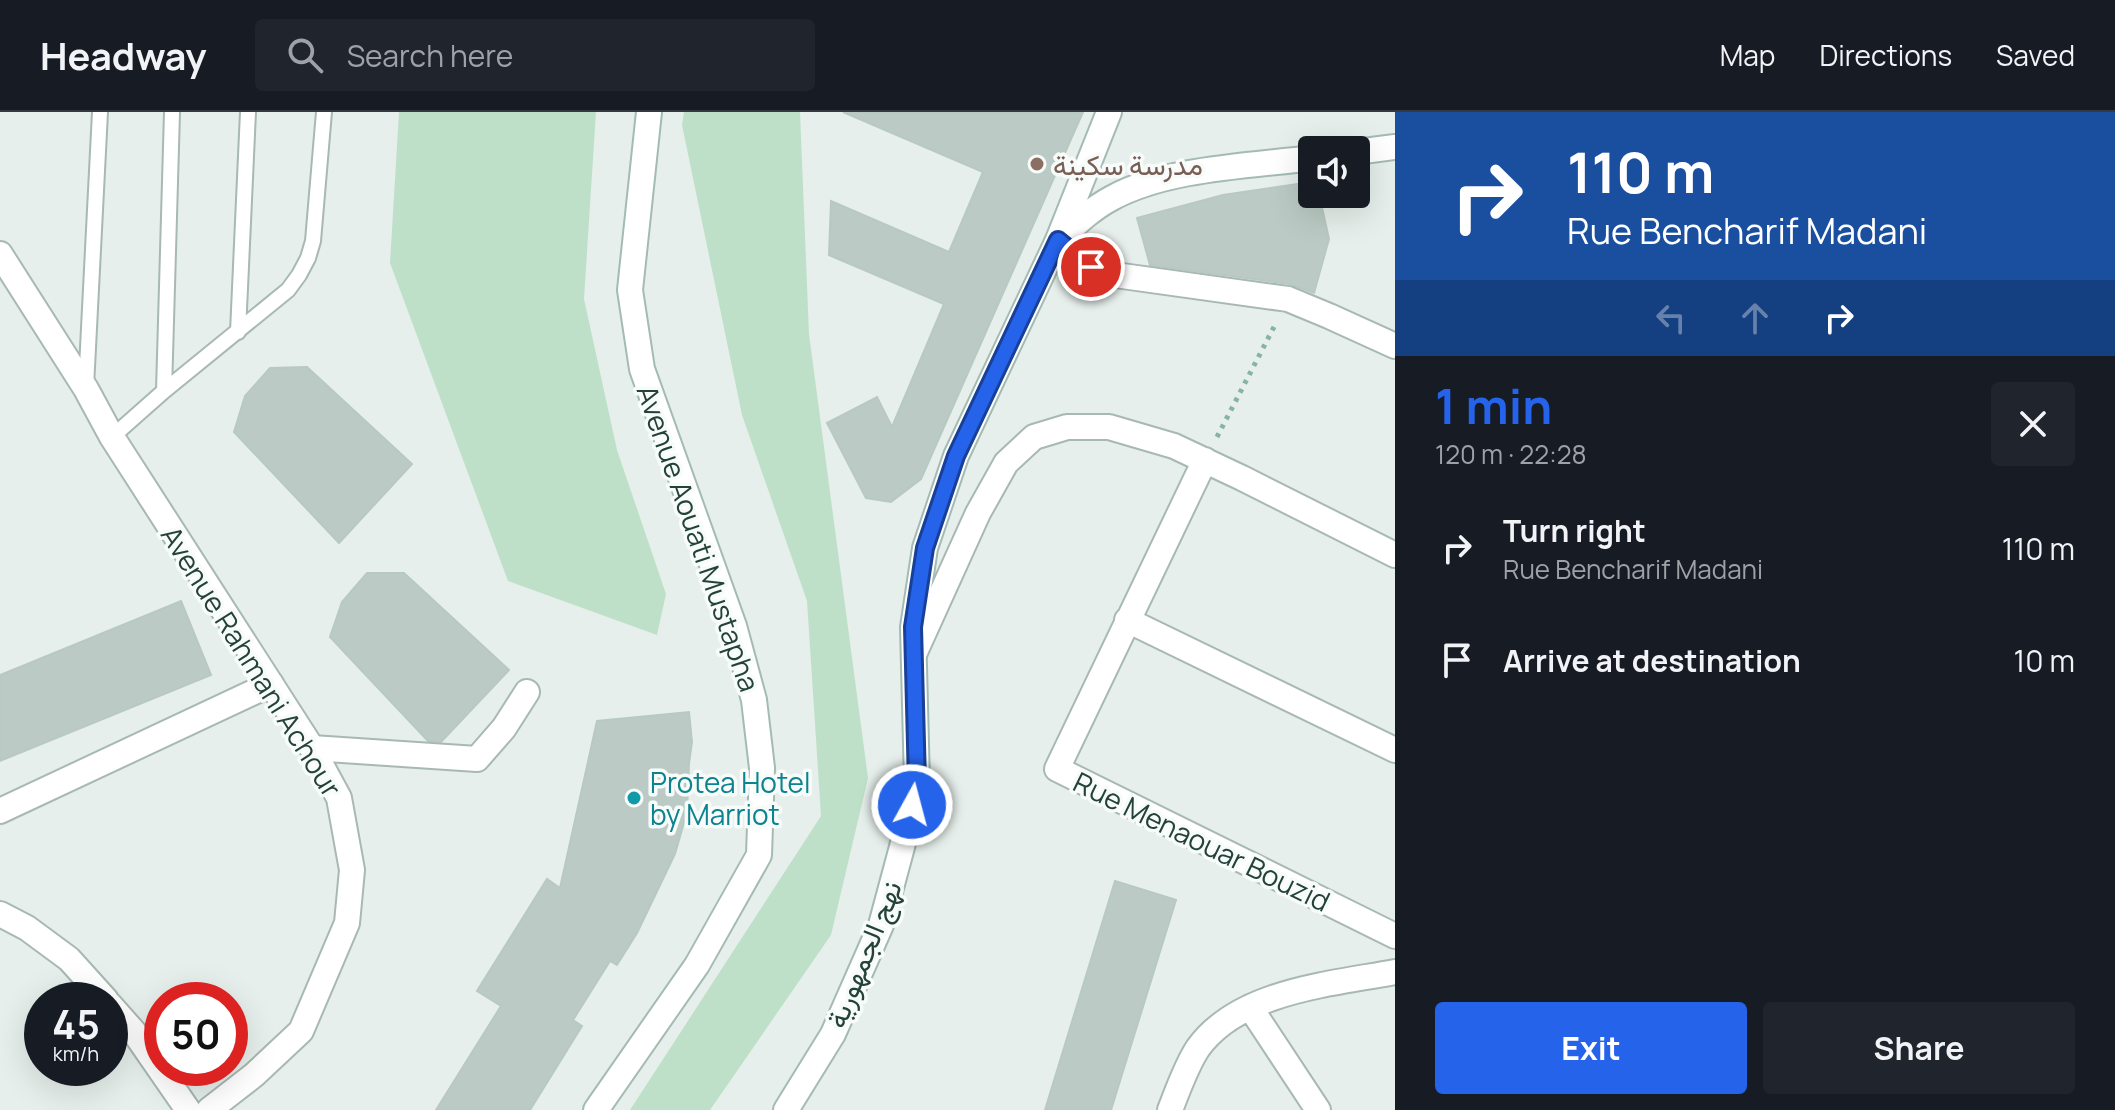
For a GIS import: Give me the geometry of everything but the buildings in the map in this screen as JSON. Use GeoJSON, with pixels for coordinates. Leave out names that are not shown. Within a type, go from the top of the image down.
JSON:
{"type":"FeatureCollection","features":[{"type":"Feature","properties":{"kind":"street","name":"Avenue Aouati Mustapha"},"geometry":{"type":"LineString","coordinates":[[596,1110],[697,965],[759,855],[762,768],[754,700],[734,626],[642,369],[630,290],[649,112]]}},
{"type":"Feature","properties":{"kind":"street","name":"نهج الجمهورية"},"geometry":{"type":"LineString","coordinates":[[786,1110],[833,1034],[881,925],[917,783],[913,627],[925,548],[956,456],[1058,240],[1109,112]]}},
{"type":"Feature","properties":{"kind":"street"},"geometry":{"type":"LineString","coordinates":[[1370,150],[1395,147]]}},
{"type":"Feature","properties":{"kind":"street"},"geometry":{"type":"LineString","coordinates":[[1298,160],[1174,175],[1143,184],[1085,215],[1058,240],[1091,267],[1108,274],[1288,299],[1395,346]]}},
{"type":"Feature","properties":{"kind":"street","name":"Avenue Rahmani Achour"},"geometry":{"type":"LineString","coordinates":[[0,254],[86,389],[112,437],[312,748],[339,798],[352,870],[347,923],[301,1031],[254,1075],[209,1110]]}},
{"type":"Feature","properties":{"kind":"street"},"geometry":{"type":"LineString","coordinates":[[915,652],[978,513],[1006,463],[1034,437],[1067,427],[1109,427],[1174,446],[1395,555]]}},
{"type":"Feature","properties":{"kind":"street","name":"Rue Menaouar Bouzid"},"geometry":{"type":"LineString","coordinates":[[1205,460],[1057,769],[1395,936]]}},
{"type":"Feature","properties":{"kind":"street"},"geometry":{"type":"LineString","coordinates":[[1127,620],[1395,750]]}},
{"type":"Feature","properties":{"kind":"street"},"geometry":{"type":"LineString","coordinates":[[0,811],[271,684]]}},
{"type":"Feature","properties":{"kind":"street"},"geometry":{"type":"LineString","coordinates":[[312,748],[477,759],[504,728],[527,692]]}},
{"type":"Feature","properties":{"kind":"street"},"geometry":{"type":"LineString","coordinates":[[0,914],[27,928],[69,959],[90,982]]}},
{"type":"Feature","properties":{"kind":"street"},"geometry":{"type":"LineString","coordinates":[[1170,1110],[1197,1050],[1215,1029],[1250,1007],[1285,994],[1395,972]]}},
{"type":"Feature","properties":{"kind":"street"},"geometry":{"type":"LineString","coordinates":[[1250,1007],[1318,1110]]}},
{"type":"Feature","properties":{"kind":"street"},"geometry":{"type":"LineString","coordinates":[[128,1025],[188,1110]]}},
{"type":"Feature","properties":{"kind":"lane"},"geometry":{"type":"LineString","coordinates":[[86,389],[100,112]]}},
{"type":"Feature","properties":{"kind":"lane"},"geometry":{"type":"LineString","coordinates":[[164,391],[172,112]]}},
{"type":"Feature","properties":{"kind":"lane"},"geometry":{"type":"LineString","coordinates":[[238,332],[248,112]]}},
{"type":"Feature","properties":{"kind":"lane"},"geometry":{"type":"LineString","coordinates":[[112,437],[288,290],[299,275],[313,241],[324,112]]}},
{"type":"Feature","properties":{"kind":"path"},"geometry":{"type":"LineString","coordinates":[[1205,460],[1288,299]]}},
{"type":"Feature","properties":{"kind":"green space"},"geometry":{"type":"Polygon","coordinates":[[[399,112],[596,112],[584,299],[617,450],[666,594],[657,635],[508,581],[390,263],[399,112]]]}},
{"type":"Feature","properties":{"kind":"green space"},"geometry":{"type":"Polygon","coordinates":[[[684,112],[800,112],[809,334],[868,778],[831,935],[710,1110],[630,1110],[821,816],[807,601],[742,415],[682,125],[684,112]]]}},
{"type":"Feature","properties":{"kind":"place","name":"مدرسة سكينة"},"geometry":{"type":"Point","coordinates":[1037,164]}},
{"type":"Feature","properties":{"kind":"place","name":"Protea Hotel by Marriot"},"geometry":{"type":"Point","coordinates":[634,798]}},
{"type":"Feature","properties":{"kind":"route"},"geometry":{"type":"LineString","coordinates":[[912,805],[917,783],[913,627],[925,548],[956,456],[1058,240],[1091,267]]}}]}
